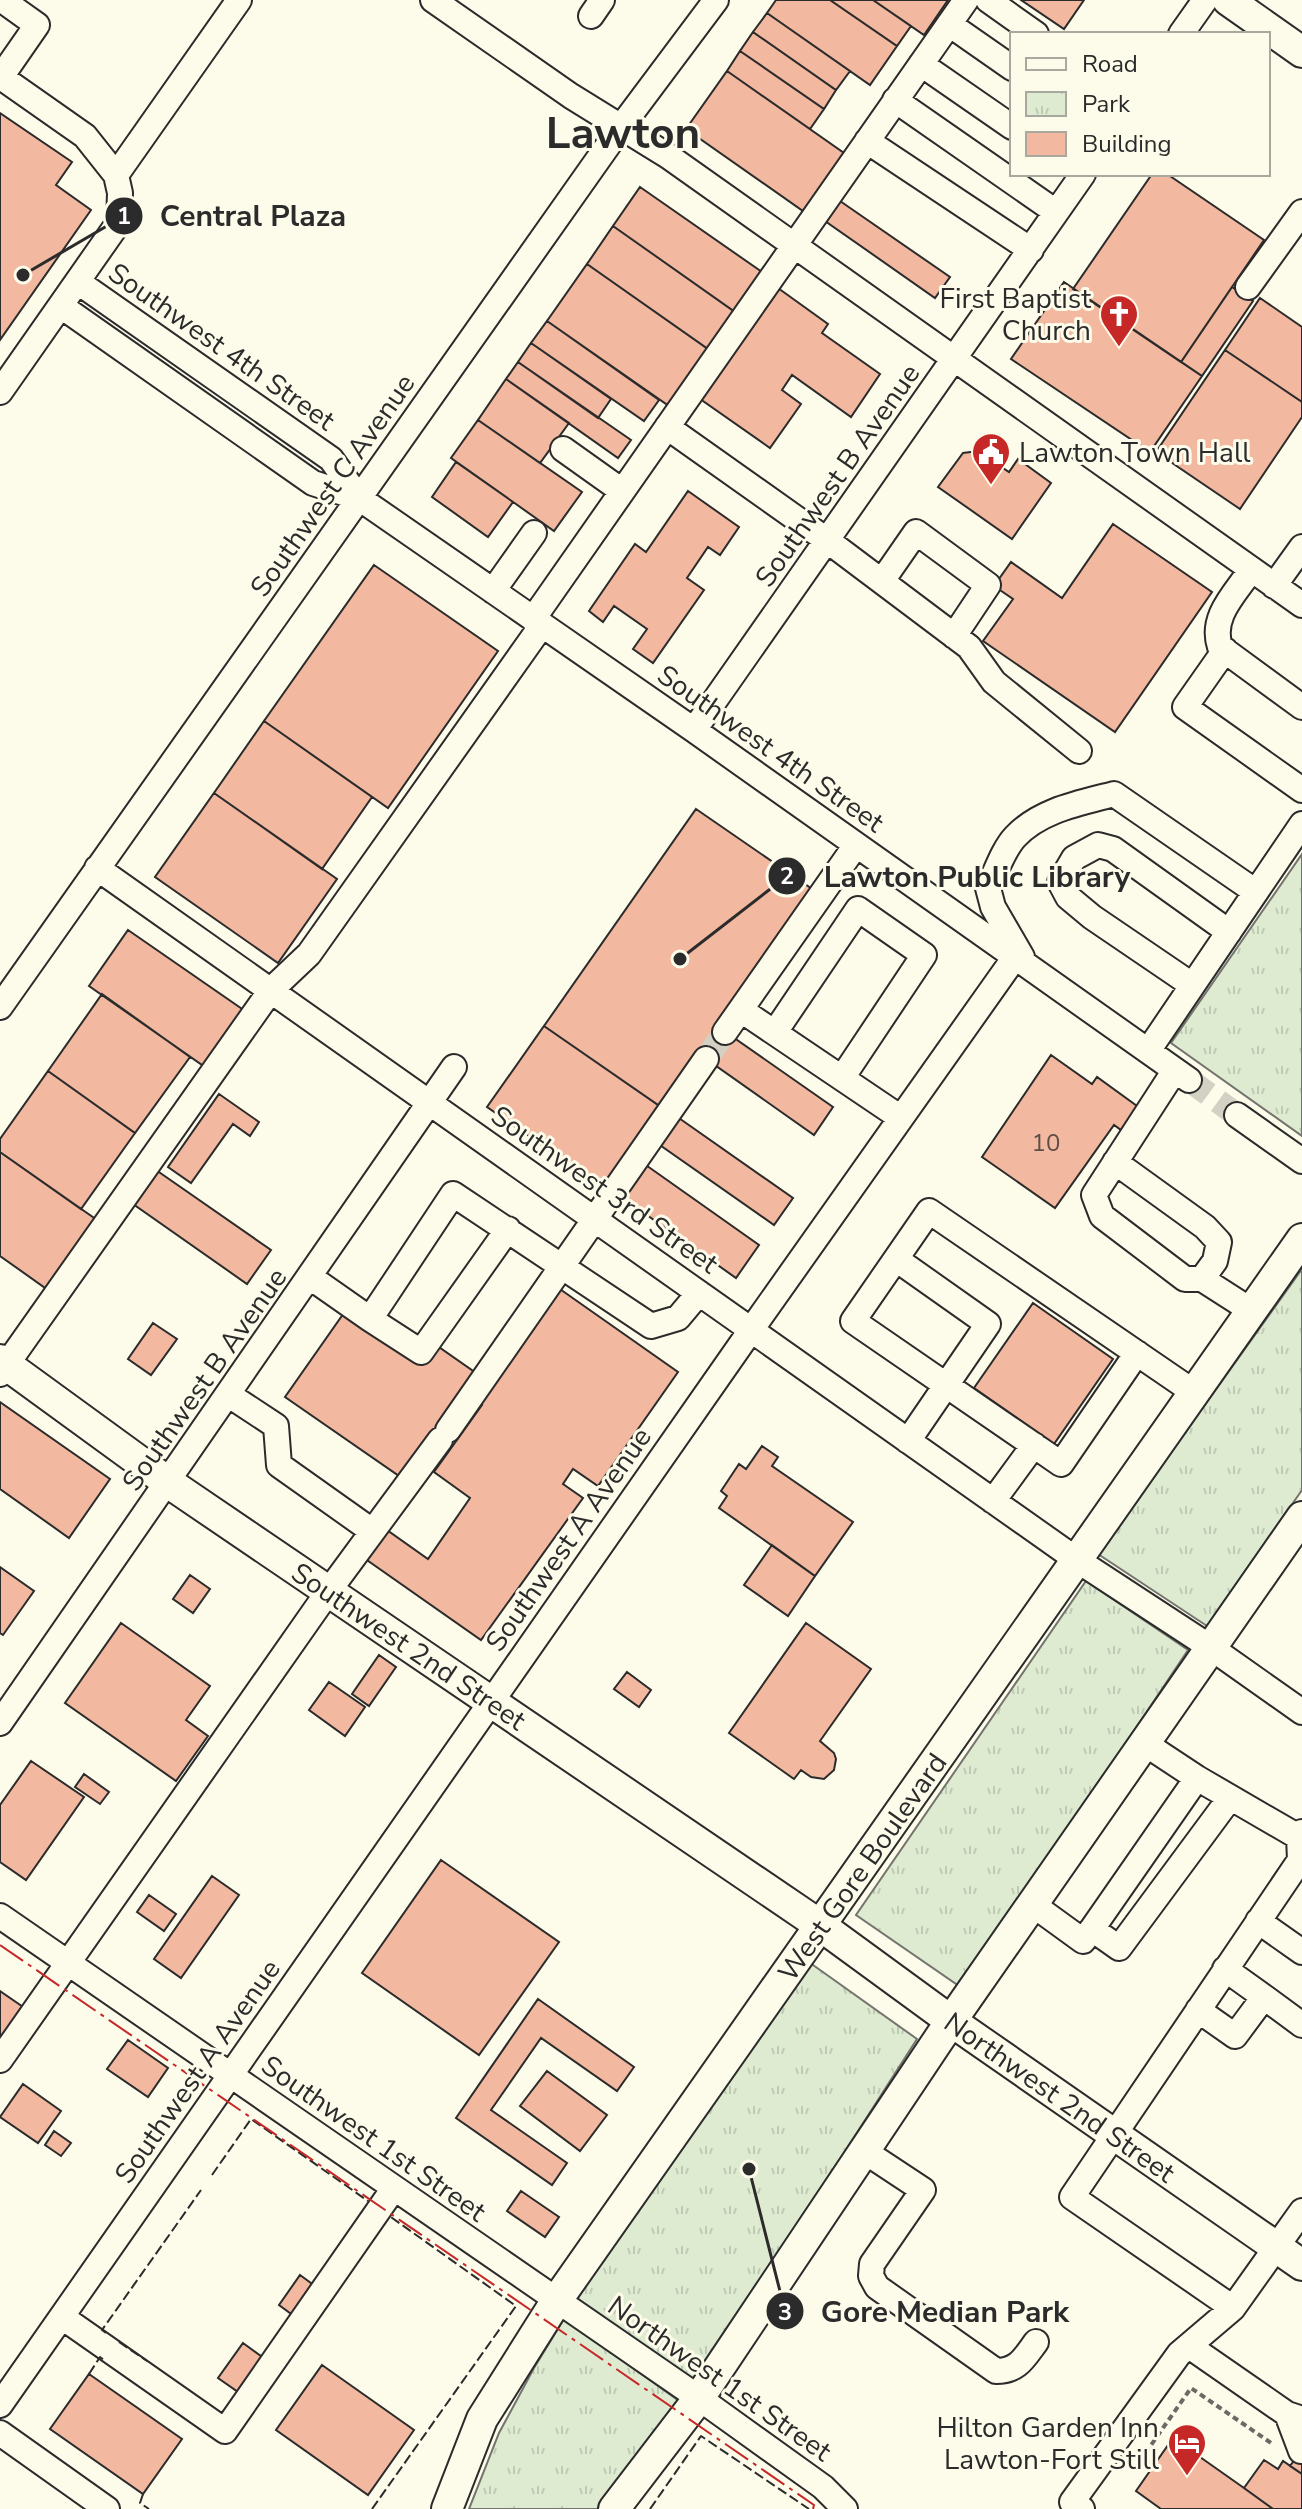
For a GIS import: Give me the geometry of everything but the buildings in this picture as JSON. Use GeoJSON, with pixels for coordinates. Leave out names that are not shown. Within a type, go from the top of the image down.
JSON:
{"type":"FeatureCollection","features":[{"type":"Feature","properties":{"kind":"main road"},"geometry":{"type":"LineString","coordinates":[[1228,0],[1302,52]]}},
{"type":"Feature","properties":{"kind":"main road","name":"West Gore Boulevard"},"geometry":{"type":"LineString","coordinates":[[447,2509],[482,2419],[557,2300],[1302,1239]]}},
{"type":"Feature","properties":{"kind":"main road","name":"Southwest 2nd Street"},"geometry":{"type":"LineString","coordinates":[[2,1367],[821,1926]]}},
{"type":"Feature","properties":{"kind":"main road"},"geometry":{"type":"LineString","coordinates":[[614,2509],[699,2398],[951,2021],[1302,1517]]}},
{"type":"Feature","properties":{"kind":"main road","name":"Northwest 2nd Street"},"geometry":{"type":"LineString","coordinates":[[821,1926],[951,2021],[1302,2265]]}},
{"type":"Feature","properties":{"kind":"street"},"geometry":{"type":"LineString","coordinates":[[0,392],[119,222],[120,193],[116,175],[85,136],[1,77],[37,25],[2,0]]}},
{"type":"Feature","properties":{"kind":"street"},"geometry":{"type":"LineString","coordinates":[[116,175],[239,0]]}},
{"type":"Feature","properties":{"kind":"street"},"geometry":{"type":"LineString","coordinates":[[433,0],[571,96],[668,156],[1302,605]]}},
{"type":"Feature","properties":{"kind":"street"},"geometry":{"type":"LineString","coordinates":[[2,1367],[271,990],[309,954],[537,622],[622,491],[966,0]]}},
{"type":"Feature","properties":{"kind":"street"},"geometry":{"type":"LineString","coordinates":[[988,0],[1033,32]]}},
{"type":"Feature","properties":{"kind":"street"},"geometry":{"type":"LineString","coordinates":[[1182,32],[1205,0]]}},
{"type":"Feature","properties":{"kind":"street","name":"Southwest C Avenue"},"geometry":{"type":"LineString","coordinates":[[0,1007],[621,127],[704,4]]}},
{"type":"Feature","properties":{"kind":"street"},"geometry":{"type":"LineString","coordinates":[[949,24],[1010,67]]}},
{"type":"Feature","properties":{"kind":"street"},"geometry":{"type":"LineString","coordinates":[[921,64],[1010,126]]}},
{"type":"Feature","properties":{"kind":"street"},"geometry":{"type":"LineString","coordinates":[[895,100],[1056,212]]}},
{"type":"Feature","properties":{"kind":"street"},"geometry":{"type":"LineString","coordinates":[[867,141],[1031,250]]}},
{"type":"Feature","properties":{"kind":"street","name":"Southwest B Avenue"},"geometry":{"type":"LineString","coordinates":[[694,730],[1081,176]]}},
{"type":"Feature","properties":{"kind":"street"},"geometry":{"type":"LineString","coordinates":[[1248,287],[1302,212]]}},
{"type":"Feature","properties":{"kind":"street","name":"Southwest 4th Street"},"geometry":{"type":"LineString","coordinates":[[78,282],[331,459],[359,498]]}},
{"type":"Feature","properties":{"kind":"street","name":"Southwest 4th Street"},"geometry":{"type":"LineString","coordinates":[[61,306],[313,483],[359,498],[1182,1075],[1115,1162]]}},
{"type":"Feature","properties":{"kind":"street"},"geometry":{"type":"LineString","coordinates":[[667,427],[828,541],[969,647],[994,682],[1079,751]]}},
{"type":"Feature","properties":{"kind":"street"},"geometry":{"type":"LineString","coordinates":[[563,449],[622,491]]}},
{"type":"Feature","properties":{"kind":"street"},"geometry":{"type":"LineString","coordinates":[[882,581],[916,532],[988,585],[954,636]]}},
{"type":"Feature","properties":{"kind":"street"},"geometry":{"type":"LineString","coordinates":[[493,591],[534,533]]}},
{"type":"Feature","properties":{"kind":"street"},"geometry":{"type":"LineString","coordinates":[[1274,586],[1302,547]]}},
{"type":"Feature","properties":{"kind":"street"},"geometry":{"type":"LineString","coordinates":[[1251,570],[1218,620],[1216,633],[1220,647],[1302,707]]}},
{"type":"Feature","properties":{"kind":"street"},"geometry":{"type":"LineString","coordinates":[[1225,650],[1185,707],[1302,790]]}},
{"type":"Feature","properties":{"kind":"street"},"geometry":{"type":"LineString","coordinates":[[1021,960],[993,907],[988,888],[1013,839],[1035,819],[1076,804],[1114,794],[1256,892]]}},
{"type":"Feature","properties":{"kind":"street"},"geometry":{"type":"LineString","coordinates":[[1148,1051],[1302,824]]}},
{"type":"Feature","properties":{"kind":"street"},"geometry":{"type":"LineString","coordinates":[[725,1032],[856,845]]}},
{"type":"Feature","properties":{"kind":"street"},"geometry":{"type":"LineString","coordinates":[[1192,985],[1092,917],[1068,897],[1060,882],[1074,858],[1098,845],[1113,849],[1229,932]]}},
{"type":"Feature","properties":{"kind":"street","name":"Southwest 3rd Street"},"geometry":{"type":"LineString","coordinates":[[97,868],[1077,1560],[1302,1712]]}},
{"type":"Feature","properties":{"kind":"street"},"geometry":{"type":"LineString","coordinates":[[775,1032],[858,909],[924,955],[842,1078]]}},
{"type":"Feature","properties":{"kind":"street","name":"Southwest A Avenue"},"geometry":{"type":"LineString","coordinates":[[4,2400],[751,1330],[901,1118],[1021,960]]}},
{"type":"Feature","properties":{"kind":"street"},"geometry":{"type":"LineString","coordinates":[[741,1010],[901,1118]]}},
{"type":"Feature","properties":{"kind":"street"},"geometry":{"type":"LineString","coordinates":[[0,2060],[328,1592],[563,1267],[706,1059]]}},
{"type":"Feature","properties":{"kind":"street","name":"Southwest B Avenue"},"geometry":{"type":"LineString","coordinates":[[0,1723],[454,1067]]}},
{"type":"Feature","properties":{"kind":"street"},"geometry":{"type":"LineString","coordinates":[[1237,1115],[1302,1161]]}},
{"type":"Feature","properties":{"kind":"street"},"geometry":{"type":"LineString","coordinates":[[1202,1279],[1215,1261],[1219,1242],[1205,1227],[1115,1162],[1094,1195],[1102,1216],[1185,1279],[1202,1279],[1252,1311]]}},
{"type":"Feature","properties":{"kind":"street"},"geometry":{"type":"LineString","coordinates":[[370,1319],[453,1194],[651,1326],[678,1318],[699,1293]]}},
{"type":"Feature","properties":{"kind":"street"},"geometry":{"type":"LineString","coordinates":[[1137,1353],[1061,1464],[853,1321],[929,1211],[1137,1353],[1195,1393]]}},
{"type":"Feature","properties":{"kind":"street"},"geometry":{"type":"LineString","coordinates":[[310,1277],[421,1352],[508,1229]]}},
{"type":"Feature","properties":{"kind":"street"},"geometry":{"type":"LineString","coordinates":[[896,1259],[988,1324],[908,1441]]}},
{"type":"Feature","properties":{"kind":"street"},"geometry":{"type":"LineString","coordinates":[[229,1395],[276,1426],[279,1465],[372,1531]]}},
{"type":"Feature","properties":{"kind":"street"},"geometry":{"type":"LineString","coordinates":[[993,1501],[1034,1445]]}},
{"type":"Feature","properties":{"kind":"street"},"geometry":{"type":"LineString","coordinates":[[1144,1743],[1230,1798],[1301,1836],[1300,1860],[1072,2197],[1233,2308]]}},
{"type":"Feature","properties":{"kind":"street"},"geometry":{"type":"LineString","coordinates":[[1032,1904],[1083,1941],[1197,1778]]}},
{"type":"Feature","properties":{"kind":"street"},"geometry":{"type":"LineString","coordinates":[[1092,1929],[1119,1948],[1230,1798]]}},
{"type":"Feature","properties":{"kind":"street","name":"Southwest 1st Street"},"geometry":{"type":"LineString","coordinates":[[0,1916],[557,2300]]}},
{"type":"Feature","properties":{"kind":"street"},"geometry":{"type":"LineString","coordinates":[[1258,1921],[1302,1952]]}},
{"type":"Feature","properties":{"kind":"street"},"geometry":{"type":"LineString","coordinates":[[1225,1969],[1302,2025]]}},
{"type":"Feature","properties":{"kind":"street"},"geometry":{"type":"LineString","coordinates":[[1198,2010],[1235,2036],[1264,1997]]}},
{"type":"Feature","properties":{"kind":"street"},"geometry":{"type":"LineString","coordinates":[[864,2151],[923,2190],[872,2264],[871,2276],[877,2287],[996,2371],[1010,2371],[1021,2364],[1036,2342]]}},
{"type":"Feature","properties":{"kind":"street"},"geometry":{"type":"LineString","coordinates":[[62,2317],[225,2431],[394,2188]]}},
{"type":"Feature","properties":{"kind":"street"},"geometry":{"type":"LineString","coordinates":[[1082,2509],[1072,2502],[1179,2354],[1233,2308],[1302,2211]]}},
{"type":"Feature","properties":{"kind":"street","name":"Northwest 1st Street"},"geometry":{"type":"LineString","coordinates":[[557,2300],[823,2487],[845,2509]]}},
{"type":"Feature","properties":{"kind":"street"},"geometry":{"type":"LineString","coordinates":[[1189,2346],[1294,2416],[1289,2450]]}},
{"type":"Feature","properties":{"kind":"street"},"geometry":{"type":"LineString","coordinates":[[0,2433],[107,2509]]}},
{"type":"Feature","properties":{"kind":"path"},"geometry":{"type":"LineString","coordinates":[[1153,2466],[1142,2458],[1191,2388],[1289,2450]]}},
{"type":"Feature","properties":{"kind":"green space"},"geometry":{"type":"Polygon","coordinates":[[[1302,854],[1302,1136],[1171,1043],[1302,854]]]}},
{"type":"Feature","properties":{"kind":"green space"},"geometry":{"type":"Polygon","coordinates":[[[1302,1269],[1302,1490],[1207,1626],[1098,1554],[1302,1269]]]}},
{"type":"Feature","properties":{"kind":"green space"},"geometry":{"type":"Polygon","coordinates":[[[1086,1581],[1188,1650],[962,1988],[856,1915],[1086,1581]]]}},
{"type":"Feature","properties":{"kind":"green space"},"geometry":{"type":"Polygon","coordinates":[[[806,1960],[917,2039],[697,2382],[577,2299],[806,1960]]]}},
{"type":"Feature","properties":{"kind":"green space"},"geometry":{"type":"Polygon","coordinates":[[[564,2319],[679,2401],[604,2509],[469,2509],[499,2433],[564,2319]]]}},
{"type":"Feature","properties":{"kind":"tunnel"},"geometry":{"type":"LineString","coordinates":[[706,1059],[725,1032]]}},
{"type":"Feature","properties":{"kind":"tunnel"},"geometry":{"type":"LineString","coordinates":[[1189,1080],[1237,1115]]}},
{"type":"Feature","properties":{"kind":"fence"},"geometry":{"type":"LineString","coordinates":[[212,2175],[251,2119],[368,2201]]}},
{"type":"Feature","properties":{"kind":"fence"},"geometry":{"type":"LineString","coordinates":[[106,2333],[102,2330],[201,2190]]}},
{"type":"Feature","properties":{"kind":"fence"},"geometry":{"type":"LineString","coordinates":[[372,2509],[516,2306],[388,2215]]}},
{"type":"Feature","properties":{"kind":"fence"},"geometry":{"type":"LineString","coordinates":[[119,2342],[147,2361]]}},
{"type":"Feature","properties":{"kind":"fence"},"geometry":{"type":"LineString","coordinates":[[89,2374],[100,2357],[104,2360]]}},
{"type":"Feature","properties":{"kind":"fence"},"geometry":{"type":"LineString","coordinates":[[650,2509],[701,2436],[809,2509]]}},
{"type":"Feature","properties":{"kind":"fence"},"geometry":{"type":"LineString","coordinates":[[143,2494],[140,2503],[149,2509]]}},
{"type":"Feature","properties":{"kind":"power"},"geometry":{"type":"LineString","coordinates":[[0,1945],[814,2505],[813,2509]]}},
{"type":"Feature","properties":{"kind":"place","name":"Central Plaza"},"geometry":{"type":"Point","coordinates":[23,275]}},
{"type":"Feature","properties":{"kind":"place","name":"First Baptist Church"},"geometry":{"type":"Point","coordinates":[1119,348]}},
{"type":"Feature","properties":{"kind":"place","name":"Lawton Town Hall"},"geometry":{"type":"Point","coordinates":[991,486]}},
{"type":"Feature","properties":{"kind":"place","name":"Lawton Public Library"},"geometry":{"type":"Point","coordinates":[680,959]}},
{"type":"Feature","properties":{"kind":"place","name":"Gore Median Park"},"geometry":{"type":"Point","coordinates":[749,2169]}},
{"type":"Feature","properties":{"kind":"place","name":"Hilton Garden Inn Lawton-Fort Still"},"geometry":{"type":"Point","coordinates":[1187,2477]}},
{"type":"Feature","properties":{"kind":"district","name":"Lawton"},"geometry":{"type":"Point","coordinates":[623,133]}}]}
